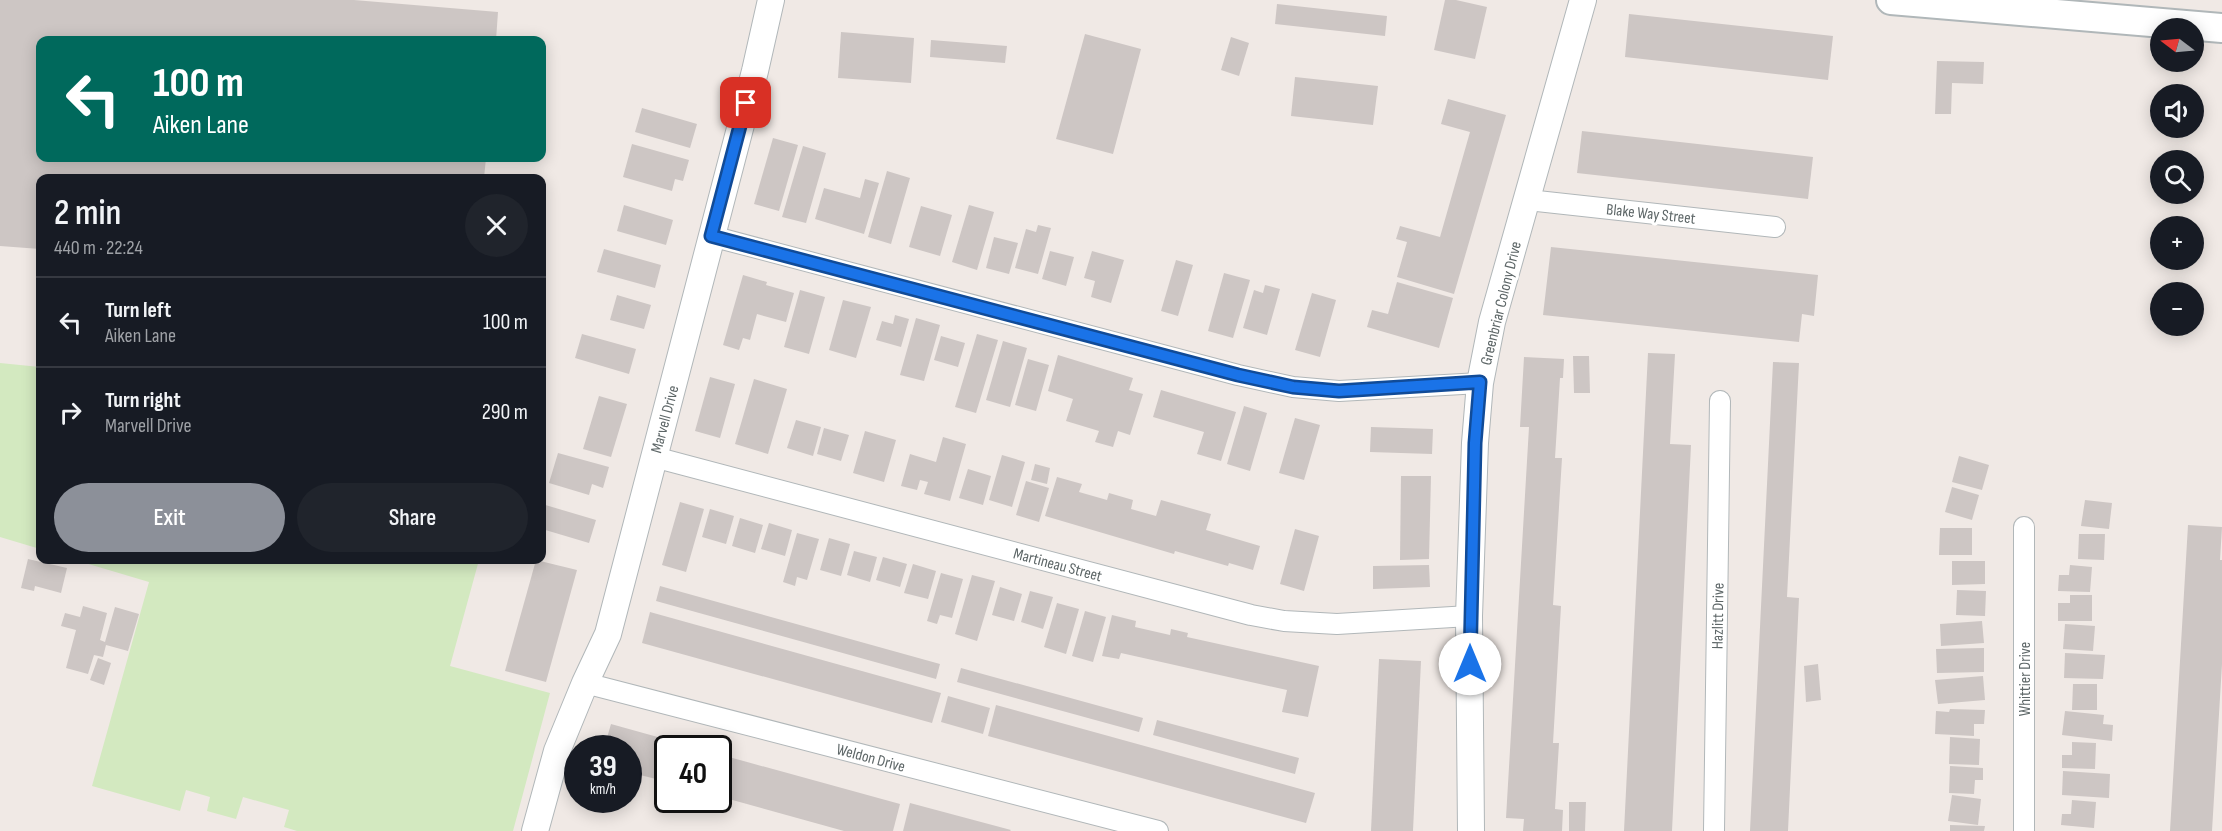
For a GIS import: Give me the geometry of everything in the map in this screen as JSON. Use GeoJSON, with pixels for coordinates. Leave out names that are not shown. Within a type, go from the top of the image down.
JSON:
{"type":"FeatureCollection","features":[{"type":"Feature","properties":{"kind":"main road"},"geometry":{"type":"LineString","coordinates":[[1891,0],[2222,28]]}},
{"type":"Feature","properties":{"kind":"street","name":"Marvell Drive"},"geometry":{"type":"LineString","coordinates":[[535,831],[557,751],[585,682],[608,634],[771,0]]}},
{"type":"Feature","properties":{"kind":"street","name":"Greenbriar Colony Drive"},"geometry":{"type":"LineString","coordinates":[[1471,831],[1469,616],[1475,443],[1480,382],[1492,322],[1528,200],[1582,0]]}},
{"type":"Feature","properties":{"kind":"street","name":"Blake Way Street"},"geometry":{"type":"LineString","coordinates":[[1528,200],[1775,227]]}},
{"type":"Feature","properties":{"kind":"street"},"geometry":{"type":"LineString","coordinates":[[711,236],[1238,375],[1293,387],[1339,391],[1480,382]]}},
{"type":"Feature","properties":{"kind":"street","name":"Hazlitt Drive"},"geometry":{"type":"LineString","coordinates":[[1714,831],[1720,401]]}},
{"type":"Feature","properties":{"kind":"street","name":"Martineau Street"},"geometry":{"type":"LineString","coordinates":[[654,457],[1251,615],[1284,621],[1337,624],[1469,616]]}},
{"type":"Feature","properties":{"kind":"street","name":"Whittier Drive"},"geometry":{"type":"LineString","coordinates":[[2024,527],[2024,831]]}},
{"type":"Feature","properties":{"kind":"street","name":"Weldon Drive"},"geometry":{"type":"LineString","coordinates":[[585,682],[1158,831]]}},
{"type":"Feature","properties":{"kind":"green space"},"geometry":{"type":"Polygon","coordinates":[[[0,363],[36,367],[36,548],[0,537],[0,363]]]}},
{"type":"Feature","properties":{"kind":"green space"},"geometry":{"type":"Polygon","coordinates":[[[88,564],[478,564],[450,666],[550,693],[513,831],[297,831],[284,827],[289,810],[243,797],[236,819],[207,811],[210,797],[186,790],[180,811],[92,786],[149,582],[88,564]]]}},
{"type":"Feature","properties":{"kind":"building"},"geometry":{"type":"Polygon","coordinates":[[[0,0],[354,0],[498,12],[496,36],[36,36],[36,162],[486,162],[484,174],[36,174],[36,249],[0,246],[0,0]]]}},
{"type":"Feature","properties":{"kind":"building"},"geometry":{"type":"Polygon","coordinates":[[[1445,0],[1456,0],[1487,7],[1475,59],[1434,50],[1445,0]]]}},
{"type":"Feature","properties":{"kind":"building"},"geometry":{"type":"Polygon","coordinates":[[[1277,4],[1387,16],[1385,36],[1275,24],[1277,4]]]}},
{"type":"Feature","properties":{"kind":"building"},"geometry":{"type":"Polygon","coordinates":[[[1629,14],[1833,36],[1828,80],[1625,57],[1629,14]]]}},
{"type":"Feature","properties":{"kind":"building"},"geometry":{"type":"Polygon","coordinates":[[[841,32],[914,38],[911,83],[838,78],[841,32]]]}},
{"type":"Feature","properties":{"kind":"building"},"geometry":{"type":"Polygon","coordinates":[[[1085,34],[1141,49],[1113,154],[1056,139],[1085,34]]]}},
{"type":"Feature","properties":{"kind":"building"},"geometry":{"type":"Polygon","coordinates":[[[1231,37],[1249,43],[1239,76],[1221,70],[1231,37]]]}},
{"type":"Feature","properties":{"kind":"building"},"geometry":{"type":"Polygon","coordinates":[[[931,40],[1007,46],[1005,63],[930,57],[931,40]]]}},
{"type":"Feature","properties":{"kind":"building"},"geometry":{"type":"Polygon","coordinates":[[[1937,61],[1984,62],[1983,84],[1952,83],[1951,114],[1935,114],[1937,61]]]}},
{"type":"Feature","properties":{"kind":"building"},"geometry":{"type":"Polygon","coordinates":[[[1295,77],[1378,86],[1373,125],[1291,116],[1295,77]]]}},
{"type":"Feature","properties":{"kind":"building"},"geometry":{"type":"Polygon","coordinates":[[[1448,99],[1506,115],[1454,294],[1397,277],[1407,242],[1396,239],[1400,226],[1440,237],[1470,132],[1441,124],[1448,99]]]}},
{"type":"Feature","properties":{"kind":"building"},"geometry":{"type":"Polygon","coordinates":[[[642,108],[697,124],[690,148],[635,132],[642,108]]]}},
{"type":"Feature","properties":{"kind":"building"},"geometry":{"type":"Polygon","coordinates":[[[1582,131],[1813,157],[1808,199],[1577,173],[1582,131]]]}},
{"type":"Feature","properties":{"kind":"building"},"geometry":{"type":"Polygon","coordinates":[[[773,138],[798,145],[779,211],[754,204],[773,138]]]}},
{"type":"Feature","properties":{"kind":"building"},"geometry":{"type":"Polygon","coordinates":[[[632,144],[689,160],[683,181],[675,179],[672,191],[623,177],[632,144]]]}},
{"type":"Feature","properties":{"kind":"building"},"geometry":{"type":"Polygon","coordinates":[[[803,146],[826,153],[806,223],[782,217],[803,146]]]}},
{"type":"Feature","properties":{"kind":"building"},"geometry":{"type":"Polygon","coordinates":[[[887,171],[910,178],[891,244],[868,237],[887,171]]]}},
{"type":"Feature","properties":{"kind":"building"},"geometry":{"type":"Polygon","coordinates":[[[865,179],[879,183],[864,234],[815,219],[824,188],[860,198],[865,179]]]}},
{"type":"Feature","properties":{"kind":"building"},"geometry":{"type":"Polygon","coordinates":[[[624,205],[673,220],[666,245],[617,231],[624,205]]]}},
{"type":"Feature","properties":{"kind":"building"},"geometry":{"type":"Polygon","coordinates":[[[969,205],[994,212],[977,270],[952,262],[969,205]]]}},
{"type":"Feature","properties":{"kind":"building"},"geometry":{"type":"Polygon","coordinates":[[[921,206],[952,215],[940,256],[909,247],[921,206]]]}},
{"type":"Feature","properties":{"kind":"building"},"geometry":{"type":"Polygon","coordinates":[[[1038,225],[1051,228],[1038,274],[1015,268],[1026,229],[1036,232],[1038,225]]]}},
{"type":"Feature","properties":{"kind":"building"},"geometry":{"type":"Polygon","coordinates":[[[994,237],[1018,243],[1009,274],[986,268],[994,237]]]}},
{"type":"Feature","properties":{"kind":"building"},"geometry":{"type":"Polygon","coordinates":[[[1551,247],[1818,275],[1814,316],[1802,314],[1799,342],[1543,315],[1551,247]]]}},
{"type":"Feature","properties":{"kind":"building"},"geometry":{"type":"Polygon","coordinates":[[[604,249],[661,265],[655,288],[597,272],[604,249]]]}},
{"type":"Feature","properties":{"kind":"building"},"geometry":{"type":"Polygon","coordinates":[[[1050,251],[1074,257],[1066,286],[1042,279],[1050,251]]]}},
{"type":"Feature","properties":{"kind":"building"},"geometry":{"type":"Polygon","coordinates":[[[1092,251],[1124,260],[1111,303],[1091,297],[1095,281],[1084,278],[1092,251]]]}},
{"type":"Feature","properties":{"kind":"building"},"geometry":{"type":"Polygon","coordinates":[[[1176,260],[1193,265],[1178,316],[1161,311],[1176,260]]]}},
{"type":"Feature","properties":{"kind":"building"},"geometry":{"type":"Polygon","coordinates":[[[1224,273],[1250,280],[1233,338],[1208,331],[1224,273]]]}},
{"type":"Feature","properties":{"kind":"building"},"geometry":{"type":"Polygon","coordinates":[[[743,275],[794,293],[786,322],[757,314],[750,340],[743,338],[739,350],[723,345],[743,275]]]}},
{"type":"Feature","properties":{"kind":"building"},"geometry":{"type":"Polygon","coordinates":[[[1397,282],[1453,298],[1439,348],[1367,327],[1372,310],[1388,314],[1397,282]]]}},
{"type":"Feature","properties":{"kind":"building"},"geometry":{"type":"Polygon","coordinates":[[[1265,285],[1280,289],[1267,335],[1243,328],[1254,290],[1263,293],[1265,285]]]}},
{"type":"Feature","properties":{"kind":"building"},"geometry":{"type":"Polygon","coordinates":[[[800,290],[825,297],[809,354],[784,347],[800,290]]]}},
{"type":"Feature","properties":{"kind":"building"},"geometry":{"type":"Polygon","coordinates":[[[1312,293],[1336,300],[1320,357],[1295,350],[1312,293]]]}},
{"type":"Feature","properties":{"kind":"building"},"geometry":{"type":"Polygon","coordinates":[[[617,295],[651,305],[644,329],[610,320],[617,295]]]}},
{"type":"Feature","properties":{"kind":"building"},"geometry":{"type":"Polygon","coordinates":[[[843,300],[871,307],[856,358],[829,350],[843,300]]]}},
{"type":"Feature","properties":{"kind":"building"},"geometry":{"type":"Polygon","coordinates":[[[895,315],[909,319],[901,347],[876,340],[882,321],[893,324],[895,315]]]}},
{"type":"Feature","properties":{"kind":"building"},"geometry":{"type":"Polygon","coordinates":[[[916,318],[940,325],[924,381],[900,375],[916,318]]]}},
{"type":"Feature","properties":{"kind":"building"},"geometry":{"type":"Polygon","coordinates":[[[582,334],[636,349],[629,374],[575,358],[582,334]]]}},
{"type":"Feature","properties":{"kind":"building"},"geometry":{"type":"Polygon","coordinates":[[[977,334],[998,340],[976,413],[955,407],[977,334]]]}},
{"type":"Feature","properties":{"kind":"building"},"geometry":{"type":"Polygon","coordinates":[[[941,336],[965,343],[958,367],[934,360],[941,336]]]}},
{"type":"Feature","properties":{"kind":"building"},"geometry":{"type":"Polygon","coordinates":[[[1003,341],[1027,348],[1010,407],[986,400],[1003,341]]]}},
{"type":"Feature","properties":{"kind":"building"},"geometry":{"type":"Polygon","coordinates":[[[1648,353],[1675,354],[1670,444],[1691,445],[1672,831],[1624,831],[1648,353]]]}},
{"type":"Feature","properties":{"kind":"building"},"geometry":{"type":"Polygon","coordinates":[[[1058,355],[1133,378],[1129,390],[1143,394],[1130,435],[1118,431],[1113,447],[1095,442],[1099,431],[1066,421],[1073,399],[1048,391],[1058,355]]]}},
{"type":"Feature","properties":{"kind":"building"},"geometry":{"type":"Polygon","coordinates":[[[1573,356],[1589,356],[1590,393],[1574,393],[1573,356]]]}},
{"type":"Feature","properties":{"kind":"building"},"geometry":{"type":"Polygon","coordinates":[[[1524,357],[1564,359],[1563,378],[1560,378],[1555,458],[1562,458],[1553,605],[1561,606],[1553,743],[1559,743],[1555,809],[1563,810],[1562,831],[1523,831],[1524,819],[1506,818],[1529,427],[1520,427],[1524,357]]]}},
{"type":"Feature","properties":{"kind":"building"},"geometry":{"type":"Polygon","coordinates":[[[1028,359],[1049,365],[1036,411],[1015,405],[1028,359]]]}},
{"type":"Feature","properties":{"kind":"building"},"geometry":{"type":"Polygon","coordinates":[[[1773,362],[1799,363],[1787,597],[1799,598],[1788,831],[1750,831],[1773,362]]]}},
{"type":"Feature","properties":{"kind":"building"},"geometry":{"type":"Polygon","coordinates":[[[710,377],[735,384],[720,438],[695,431],[710,377]]]}},
{"type":"Feature","properties":{"kind":"building"},"geometry":{"type":"Polygon","coordinates":[[[754,379],[787,389],[768,454],[735,444],[754,379]]]}},
{"type":"Feature","properties":{"kind":"building"},"geometry":{"type":"Polygon","coordinates":[[[1161,390],[1236,412],[1221,461],[1197,454],[1204,432],[1153,417],[1161,390]]]}},
{"type":"Feature","properties":{"kind":"building"},"geometry":{"type":"Polygon","coordinates":[[[599,396],[627,404],[611,457],[583,449],[599,396]]]}},
{"type":"Feature","properties":{"kind":"building"},"geometry":{"type":"Polygon","coordinates":[[[1244,406],[1267,413],[1250,471],[1227,464],[1244,406]]]}},
{"type":"Feature","properties":{"kind":"building"},"geometry":{"type":"Polygon","coordinates":[[[1295,418],[1320,425],[1304,480],[1279,473],[1295,418]]]}},
{"type":"Feature","properties":{"kind":"building"},"geometry":{"type":"Polygon","coordinates":[[[796,420],[821,427],[813,456],[787,448],[796,420]]]}},
{"type":"Feature","properties":{"kind":"building"},"geometry":{"type":"Polygon","coordinates":[[[1371,427],[1433,429],[1432,454],[1370,452],[1371,427]]]}},
{"type":"Feature","properties":{"kind":"building"},"geometry":{"type":"Polygon","coordinates":[[[824,428],[849,435],[841,461],[817,454],[824,428]]]}},
{"type":"Feature","properties":{"kind":"building"},"geometry":{"type":"Polygon","coordinates":[[[865,431],[896,440],[884,482],[853,473],[865,431]]]}},
{"type":"Feature","properties":{"kind":"building"},"geometry":{"type":"Polygon","coordinates":[[[943,437],[966,444],[950,501],[924,494],[928,482],[920,480],[917,490],[901,486],[910,454],[936,462],[943,437]]]}},
{"type":"Feature","properties":{"kind":"building"},"geometry":{"type":"Polygon","coordinates":[[[558,453],[609,467],[603,488],[592,484],[589,495],[549,483],[558,453]]]}},
{"type":"Feature","properties":{"kind":"building"},"geometry":{"type":"Polygon","coordinates":[[[1002,455],[1025,462],[1012,507],[989,500],[1002,455]]]}},
{"type":"Feature","properties":{"kind":"building"},"geometry":{"type":"Polygon","coordinates":[[[1959,456],[1989,465],[1982,490],[1952,482],[1959,456]]]}},
{"type":"Feature","properties":{"kind":"building"},"geometry":{"type":"Polygon","coordinates":[[[1035,464],[1050,468],[1047,484],[1031,480],[1035,464]]]}},
{"type":"Feature","properties":{"kind":"building"},"geometry":{"type":"Polygon","coordinates":[[[968,469],[991,476],[983,505],[959,498],[968,469]]]}},
{"type":"Feature","properties":{"kind":"building"},"geometry":{"type":"Polygon","coordinates":[[[1401,476],[1431,476],[1429,559],[1400,560],[1401,476]]]}},
{"type":"Feature","properties":{"kind":"building"},"geometry":{"type":"Polygon","coordinates":[[[1057,477],[1082,484],[1079,492],[1107,500],[1109,493],[1133,500],[1131,509],[1156,516],[1161,500],[1211,514],[1206,530],[1260,546],[1253,570],[1229,563],[1228,566],[1175,551],[1174,554],[1045,516],[1057,477]]]}},
{"type":"Feature","properties":{"kind":"building"},"geometry":{"type":"Polygon","coordinates":[[[1026,481],[1049,488],[1039,522],[1016,515],[1026,481]]]}},
{"type":"Feature","properties":{"kind":"building"},"geometry":{"type":"Polygon","coordinates":[[[1952,487],[1979,495],[1972,520],[1945,512],[1952,487]]]}},
{"type":"Feature","properties":{"kind":"building"},"geometry":{"type":"Polygon","coordinates":[[[2085,500],[2112,503],[2109,529],[2081,526],[2085,500]]]}},
{"type":"Feature","properties":{"kind":"building"},"geometry":{"type":"Polygon","coordinates":[[[680,502],[704,509],[686,572],[662,565],[680,502]]]}},
{"type":"Feature","properties":{"kind":"building"},"geometry":{"type":"Polygon","coordinates":[[[546,505],[596,520],[589,543],[546,530],[546,505]]]}},
{"type":"Feature","properties":{"kind":"building"},"geometry":{"type":"Polygon","coordinates":[[[710,509],[734,516],[726,544],[702,537],[710,509]]]}},
{"type":"Feature","properties":{"kind":"building"},"geometry":{"type":"Polygon","coordinates":[[[740,518],[763,525],[755,553],[732,546],[740,518]]]}},
{"type":"Feature","properties":{"kind":"building"},"geometry":{"type":"Polygon","coordinates":[[[769,523],[792,530],[785,556],[761,549],[769,523]]]}},
{"type":"Feature","properties":{"kind":"building"},"geometry":{"type":"Polygon","coordinates":[[[2188,525],[2222,527],[2220,560],[2222,560],[2222,664],[2212,831],[2170,831],[2188,525]]]}},
{"type":"Feature","properties":{"kind":"building"},"geometry":{"type":"Polygon","coordinates":[[[1940,528],[1972,528],[1972,555],[1939,555],[1940,528]]]}},
{"type":"Feature","properties":{"kind":"building"},"geometry":{"type":"Polygon","coordinates":[[[1295,529],[1319,536],[1304,591],[1280,584],[1295,529]]]}},
{"type":"Feature","properties":{"kind":"building"},"geometry":{"type":"Polygon","coordinates":[[[797,533],[819,539],[807,580],[797,577],[795,586],[783,582],[797,533]]]}},
{"type":"Feature","properties":{"kind":"building"},"geometry":{"type":"Polygon","coordinates":[[[2079,534],[2105,534],[2104,560],[2078,559],[2079,534]]]}},
{"type":"Feature","properties":{"kind":"building"},"geometry":{"type":"Polygon","coordinates":[[[829,538],[850,544],[841,576],[820,570],[829,538]]]}},
{"type":"Feature","properties":{"kind":"building"},"geometry":{"type":"Polygon","coordinates":[[[854,551],[877,557],[870,582],[847,575],[854,551]]]}},
{"type":"Feature","properties":{"kind":"building"},"geometry":{"type":"Polygon","coordinates":[[[883,557],[907,564],[900,587],[876,580],[883,557]]]}},
{"type":"Feature","properties":{"kind":"building"},"geometry":{"type":"Polygon","coordinates":[[[28,559],[36,561],[36,564],[67,568],[61,593],[35,586],[34,591],[21,588],[28,559]]]}},
{"type":"Feature","properties":{"kind":"building"},"geometry":{"type":"Polygon","coordinates":[[[1952,561],[1985,561],[1985,584],[1952,585],[1952,561]]]}},
{"type":"Feature","properties":{"kind":"building"},"geometry":{"type":"Polygon","coordinates":[[[546,562],[577,570],[546,682],[505,671],[535,564],[546,562]]]}},
{"type":"Feature","properties":{"kind":"building"},"geometry":{"type":"Polygon","coordinates":[[[913,564],[936,571],[928,599],[904,593],[913,564]]]}},
{"type":"Feature","properties":{"kind":"building"},"geometry":{"type":"Polygon","coordinates":[[[1429,565],[1430,587],[1373,589],[1373,566],[1429,565]]]}},
{"type":"Feature","properties":{"kind":"building"},"geometry":{"type":"Polygon","coordinates":[[[2070,565],[2092,567],[2090,592],[2058,591],[2059,575],[2069,575],[2070,565]]]}},
{"type":"Feature","properties":{"kind":"building"},"geometry":{"type":"Polygon","coordinates":[[[941,573],[963,579],[952,618],[940,615],[937,624],[927,621],[941,573]]]}},
{"type":"Feature","properties":{"kind":"building"},"geometry":{"type":"Polygon","coordinates":[[[972,575],[995,581],[977,641],[955,634],[972,575]]]}},
{"type":"Feature","properties":{"kind":"building"},"geometry":{"type":"Polygon","coordinates":[[[660,586],[940,664],[936,679],[656,601],[660,586]]]}},
{"type":"Feature","properties":{"kind":"building"},"geometry":{"type":"Polygon","coordinates":[[[1000,587],[1022,594],[1014,621],[992,615],[1000,587]]]}},
{"type":"Feature","properties":{"kind":"building"},"geometry":{"type":"Polygon","coordinates":[[[1957,590],[1986,591],[1985,616],[1956,615],[1957,590]]]}},
{"type":"Feature","properties":{"kind":"building"},"geometry":{"type":"Polygon","coordinates":[[[1030,591],[1053,597],[1043,629],[1021,622],[1030,591]]]}},
{"type":"Feature","properties":{"kind":"building"},"geometry":{"type":"Polygon","coordinates":[[[2070,595],[2092,595],[2092,621],[2058,621],[2058,603],[2070,603],[2070,595]]]}},
{"type":"Feature","properties":{"kind":"building"},"geometry":{"type":"Polygon","coordinates":[[[1057,603],[1079,609],[1066,654],[1044,647],[1057,603]]]}},
{"type":"Feature","properties":{"kind":"building"},"geometry":{"type":"Polygon","coordinates":[[[83,606],[107,613],[100,640],[105,642],[115,607],[139,614],[128,651],[106,645],[103,657],[94,655],[88,674],[66,668],[76,630],[61,626],[65,613],[80,617],[83,606]]]}},
{"type":"Feature","properties":{"kind":"building"},"geometry":{"type":"Polygon","coordinates":[[[1085,611],[1106,617],[1093,662],[1072,656],[1085,611]]]}},
{"type":"Feature","properties":{"kind":"building"},"geometry":{"type":"Polygon","coordinates":[[[650,612],[941,693],[932,723],[642,643],[650,612]]]}},
{"type":"Feature","properties":{"kind":"building"},"geometry":{"type":"Polygon","coordinates":[[[1112,615],[1136,621],[1135,627],[1170,635],[1171,629],[1188,633],[1187,637],[1319,666],[1308,717],[1282,712],[1287,690],[1121,653],[1119,659],[1102,656],[1112,615]]]}},
{"type":"Feature","properties":{"kind":"building"},"geometry":{"type":"Polygon","coordinates":[[[1982,621],[1984,643],[1941,646],[1940,624],[1982,621]]]}},
{"type":"Feature","properties":{"kind":"building"},"geometry":{"type":"Polygon","coordinates":[[[2065,624],[2095,626],[2093,651],[2063,649],[2065,624]]]}},
{"type":"Feature","properties":{"kind":"building"},"geometry":{"type":"Polygon","coordinates":[[[1984,648],[1984,672],[1937,673],[1936,649],[1984,648]]]}},
{"type":"Feature","properties":{"kind":"building"},"geometry":{"type":"Polygon","coordinates":[[[2065,653],[2105,655],[2103,679],[2064,678],[2065,653]]]}},
{"type":"Feature","properties":{"kind":"building"},"geometry":{"type":"Polygon","coordinates":[[[98,658],[111,663],[104,685],[90,680],[98,658]]]}},
{"type":"Feature","properties":{"kind":"building"},"geometry":{"type":"Polygon","coordinates":[[[1379,659],[1421,661],[1413,831],[1371,831],[1379,659]]]}},
{"type":"Feature","properties":{"kind":"building"},"geometry":{"type":"Polygon","coordinates":[[[1818,664],[1821,700],[1806,702],[1804,666],[1818,664]]]}},
{"type":"Feature","properties":{"kind":"building"},"geometry":{"type":"Polygon","coordinates":[[[961,668],[1143,718],[1139,732],[957,682],[961,668]]]}},
{"type":"Feature","properties":{"kind":"building"},"geometry":{"type":"Polygon","coordinates":[[[1983,676],[1985,700],[1938,704],[1935,680],[1983,676]]]}},
{"type":"Feature","properties":{"kind":"building"},"geometry":{"type":"Polygon","coordinates":[[[2073,684],[2097,684],[2097,710],[2072,710],[2073,684]]]}},
{"type":"Feature","properties":{"kind":"building"},"geometry":{"type":"Polygon","coordinates":[[[948,696],[990,708],[983,734],[941,722],[948,696]]]}},
{"type":"Feature","properties":{"kind":"building"},"geometry":{"type":"Polygon","coordinates":[[[996,705],[1315,793],[1306,823],[988,736],[996,705]]]}},
{"type":"Feature","properties":{"kind":"building"},"geometry":{"type":"Polygon","coordinates":[[[1950,709],[1985,710],[1984,724],[1974,724],[1974,736],[1935,734],[1936,711],[1949,712],[1950,709]]]}},
{"type":"Feature","properties":{"kind":"building"},"geometry":{"type":"Polygon","coordinates":[[[2065,711],[2104,715],[2103,724],[2113,725],[2112,741],[2062,735],[2065,711]]]}},
{"type":"Feature","properties":{"kind":"building"},"geometry":{"type":"Polygon","coordinates":[[[1157,720],[1299,758],[1295,774],[1153,735],[1157,720]]]}},
{"type":"Feature","properties":{"kind":"building"},"geometry":{"type":"Polygon","coordinates":[[[611,724],[654,736],[654,778],[642,776],[642,735],[608,735],[611,724]]]}},
{"type":"Feature","properties":{"kind":"building"},"geometry":{"type":"Polygon","coordinates":[[[1950,737],[1980,739],[1979,765],[1949,764],[1950,737]]]}},
{"type":"Feature","properties":{"kind":"building"},"geometry":{"type":"Polygon","coordinates":[[[2072,742],[2096,743],[2095,769],[2062,768],[2062,755],[2072,755],[2072,742]]]}},
{"type":"Feature","properties":{"kind":"building"},"geometry":{"type":"Polygon","coordinates":[[[732,758],[900,804],[893,831],[844,831],[732,800],[732,758]]]}},
{"type":"Feature","properties":{"kind":"building"},"geometry":{"type":"Polygon","coordinates":[[[1950,766],[1983,768],[1983,780],[1975,780],[1974,794],[1949,793],[1950,766]]]}},
{"type":"Feature","properties":{"kind":"building"},"geometry":{"type":"Polygon","coordinates":[[[2063,771],[2110,774],[2109,798],[2062,795],[2063,771]]]}},
{"type":"Feature","properties":{"kind":"building"},"geometry":{"type":"Polygon","coordinates":[[[1952,795],[1981,799],[1978,825],[1948,821],[1952,795]]]}},
{"type":"Feature","properties":{"kind":"building"},"geometry":{"type":"Polygon","coordinates":[[[2072,800],[2096,802],[2094,828],[2061,825],[2062,814],[2071,814],[2072,800]]]}},
{"type":"Feature","properties":{"kind":"building"},"geometry":{"type":"Polygon","coordinates":[[[1569,802],[1586,802],[1585,831],[1569,831],[1569,802]]]}},
{"type":"Feature","properties":{"kind":"building"},"geometry":{"type":"Polygon","coordinates":[[[910,803],[1011,830],[903,831],[910,803]]]}},
{"type":"Feature","properties":{"kind":"building"},"geometry":{"type":"Polygon","coordinates":[[[1950,825],[1985,826],[1984,831],[1950,831],[1950,825]]]}},
{"type":"Feature","properties":{"kind":"route"},"geometry":{"type":"LineString","coordinates":[[746,103],[711,236],[1238,375],[1293,387],[1339,391],[1480,382],[1475,443],[1469,616],[1470,664]]}}]}
